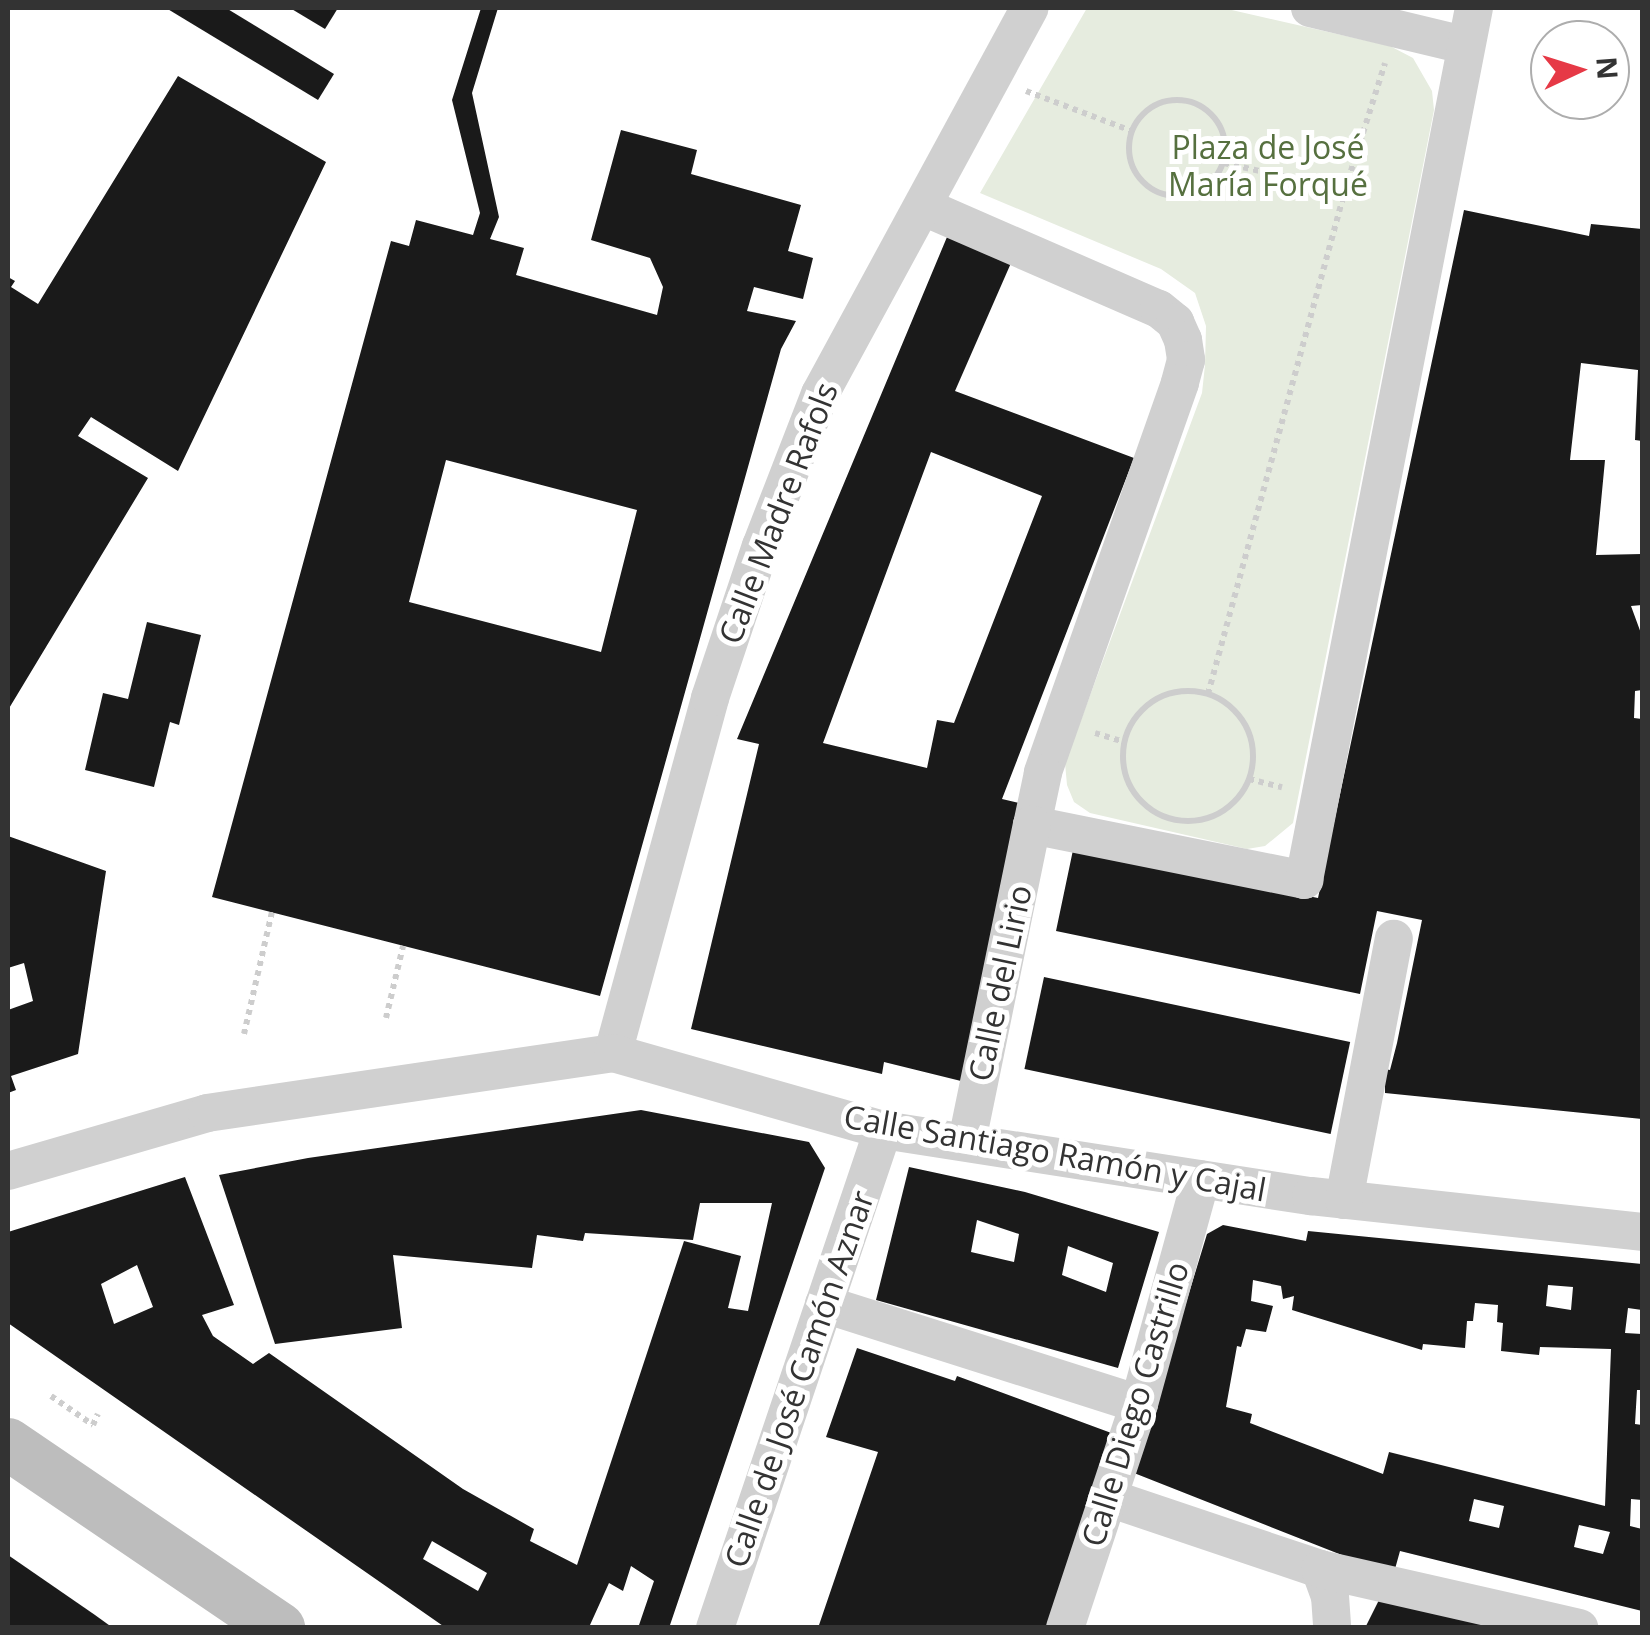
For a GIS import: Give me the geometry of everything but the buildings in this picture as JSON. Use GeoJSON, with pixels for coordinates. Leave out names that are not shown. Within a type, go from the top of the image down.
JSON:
{"type":"FeatureCollection","features":[{"type":"Feature","properties":{"kind":"street","name":"Calle Madre Rafols"},"geometry":{"type":"LineString","coordinates":[[613,1053],[710,698],[761,546],[820,394],[1030,8]]}},
{"type":"Feature","properties":{"kind":"street"},"geometry":{"type":"LineString","coordinates":[[1310,8],[1464,46]]}},
{"type":"Feature","properties":{"kind":"street"},"geometry":{"type":"LineString","coordinates":[[924,207],[1159,309],[1174,322],[1183,340],[1186,360],[1180,383],[1055,740],[1032,825],[1304,880],[1474,8]]}},
{"type":"Feature","properties":{"kind":"street","name":"Calle del Lirio"},"geometry":{"type":"LineString","coordinates":[[967,1141],[1032,825]]}},
{"type":"Feature","properties":{"kind":"street"},"geometry":{"type":"LineString","coordinates":[[1344,1200],[1394,939]]}},
{"type":"Feature","properties":{"kind":"street","name":"Calle Santiago Ramón y Cajal"},"geometry":{"type":"LineString","coordinates":[[8,1171],[206,1114],[613,1053],[883,1130],[1344,1200],[1642,1232]]}},
{"type":"Feature","properties":{"kind":"street","name":"Calle de José Camón Aznar"},"geometry":{"type":"LineString","coordinates":[[715,1628],[883,1130]]}},
{"type":"Feature","properties":{"kind":"street","name":"Calle Diego Castrillo"},"geometry":{"type":"LineString","coordinates":[[1065,1628],[1138,1404],[1202,1179]]}},
{"type":"Feature","properties":{"kind":"street"},"geometry":{"type":"LineString","coordinates":[[824,1304],[1138,1404]]}},
{"type":"Feature","properties":{"kind":"street"},"geometry":{"type":"LineString","coordinates":[[8,1444],[279,1628]]}},
{"type":"Feature","properties":{"kind":"street"},"geometry":{"type":"LineString","coordinates":[[1108,1498],[1320,1569],[1579,1628]]}},
{"type":"Feature","properties":{"kind":"street"},"geometry":{"type":"LineString","coordinates":[[1320,1569],[1330,1596],[1332,1628]]}},
{"type":"Feature","properties":{"kind":"path"},"geometry":{"type":"LineString","coordinates":[[1208,694],[1345,190],[1394,28]]}},
{"type":"Feature","properties":{"kind":"path"},"geometry":{"type":"LineString","coordinates":[[992,78],[1132,131]]}},
{"type":"Feature","properties":{"kind":"path"},"geometry":{"type":"LineString","coordinates":[[1186,100],[1215,117],[1226,146],[1224,163],[1204,189],[1190,196],[1167,196],[1152,190],[1135,174],[1130,159],[1132,131],[1143,114],[1157,104],[1186,100]]}},
{"type":"Feature","properties":{"kind":"path"},"geometry":{"type":"LineString","coordinates":[[1224,163],[1345,190]]}},
{"type":"Feature","properties":{"kind":"path"},"geometry":{"type":"LineString","coordinates":[[1169,694],[1208,694],[1232,707],[1250,735],[1254,756],[1249,779],[1229,807],[1203,820],[1180,821],[1156,813],[1130,786],[1124,754],[1128,732],[1140,712],[1169,694]]}},
{"type":"Feature","properties":{"kind":"path"},"geometry":{"type":"LineString","coordinates":[[244,1034],[272,912]]}},
{"type":"Feature","properties":{"kind":"path"},"geometry":{"type":"LineString","coordinates":[[386,1018],[403,946]]}},
{"type":"Feature","properties":{"kind":"path"},"geometry":{"type":"LineString","coordinates":[[51,1396],[92,1425],[98,1414]]}},
{"type":"Feature","properties":{"kind":"green space","name":"Plaza de José María Forqué"},"geometry":{"type":"Polygon","coordinates":[[[1087,8],[1223,8],[1390,46],[1413,58],[1432,91],[1434,110],[1293,823],[1265,846],[1247,849],[1090,813],[1074,802],[1067,785],[1065,763],[1202,393],[1205,365],[1206,326],[1195,293],[1161,269],[980,193],[1087,8]]]}}]}
